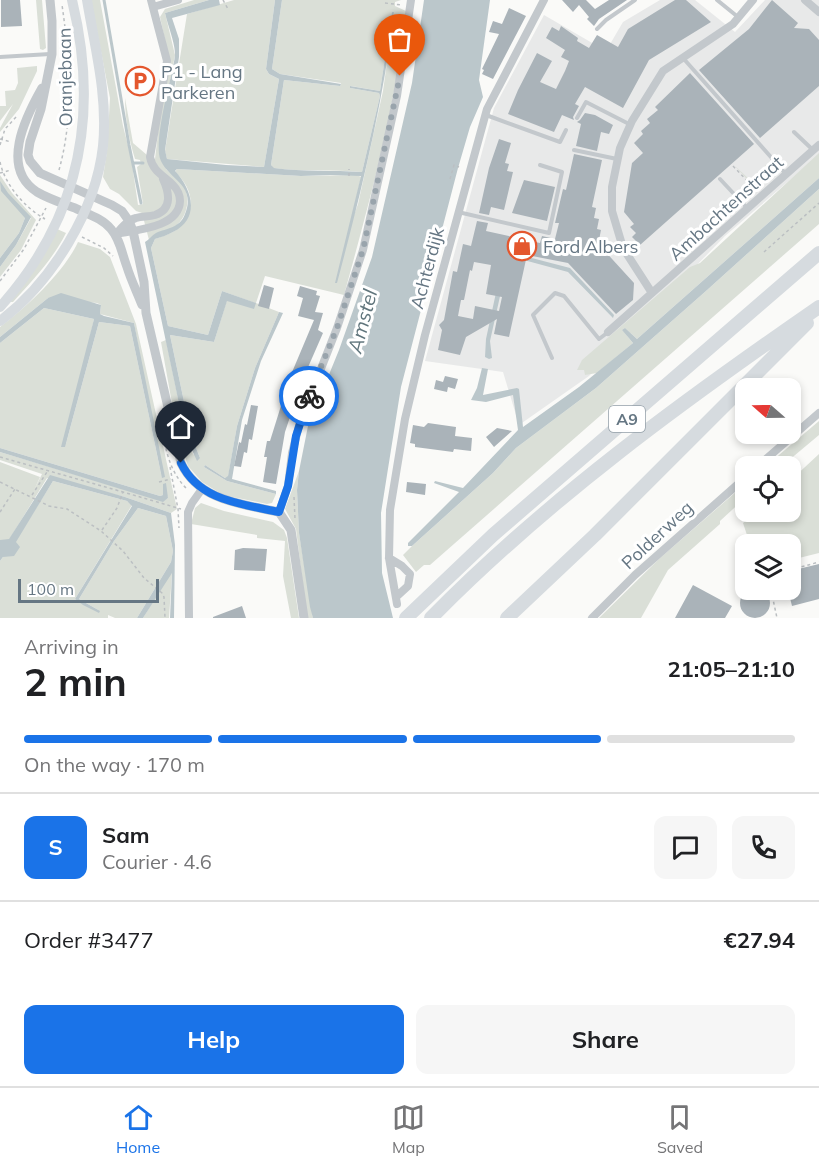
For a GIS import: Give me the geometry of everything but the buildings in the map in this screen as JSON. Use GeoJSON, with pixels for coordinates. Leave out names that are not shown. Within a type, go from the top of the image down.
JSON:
{"type":"FeatureCollection","features":[{"type":"Feature","properties":{"kind":"highway","name":"A9"},"geometry":{"type":"LineString","coordinates":[[406,618],[502,528],[819,253]]}},
{"type":"Feature","properties":{"kind":"highway","name":"A9"},"geometry":{"type":"LineString","coordinates":[[431,618],[506,547],[636,438],[819,308]]}},
{"type":"Feature","properties":{"kind":"highway","name":"A9"},"geometry":{"type":"LineString","coordinates":[[507,618],[595,535],[819,308]]}},
{"type":"Feature","properties":{"kind":"main road","name":"Oranjebaan"},"geometry":{"type":"LineString","coordinates":[[0,307],[38,258],[64,203],[79,156],[84,120],[85,81],[83,56],[72,0]]}},
{"type":"Feature","properties":{"kind":"main road","name":"Oranjebaan"},"geometry":{"type":"LineString","coordinates":[[0,321],[18,305],[54,265],[66,247],[91,195],[102,147],[103,127],[101,72],[87,0]]}},
{"type":"Feature","properties":{"kind":"street"},"geometry":{"type":"LineString","coordinates":[[50,0],[52,54],[41,109],[28,155],[35,169],[112,204],[122,211],[131,226],[144,282],[146,313],[181,463],[189,477],[202,489],[217,497],[279,512],[291,530],[304,618]]}},
{"type":"Feature","properties":{"kind":"street"},"geometry":{"type":"LineString","coordinates":[[131,226],[167,222],[177,212],[179,194],[175,187],[155,169],[150,157],[167,61],[152,4],[178,0]]}},
{"type":"Feature","properties":{"kind":"street","name":"Achterdijk"},"geometry":{"type":"LineString","coordinates":[[389,558],[410,574],[408,586],[396,601],[389,558],[390,510],[405,419],[424,335],[485,115],[544,0]]}},
{"type":"Feature","properties":{"kind":"street"},"geometry":{"type":"LineString","coordinates":[[652,293],[623,248],[612,211],[612,187],[617,159],[630,125],[663,70],[733,24],[753,0]]}},
{"type":"Feature","properties":{"kind":"street"},"geometry":{"type":"LineString","coordinates":[[805,0],[819,12]]}},
{"type":"Feature","properties":{"kind":"street"},"geometry":{"type":"LineString","coordinates":[[279,512],[288,486],[292,453],[300,422],[347,301],[363,250],[397,96],[411,3]]}},
{"type":"Feature","properties":{"kind":"street"},"geometry":{"type":"LineString","coordinates":[[46,82],[14,143],[13,156],[16,169],[22,180],[32,190],[101,220],[115,234],[146,313]]}},
{"type":"Feature","properties":{"kind":"street","name":"Ambachtenstraat"},"geometry":{"type":"LineString","coordinates":[[608,332],[816,148]]}},
{"type":"Feature","properties":{"kind":"street"},"geometry":{"type":"LineString","coordinates":[[115,234],[164,209],[169,193],[162,177]]}},
{"type":"Feature","properties":{"kind":"street"},"geometry":{"type":"LineString","coordinates":[[770,456],[819,413]]}},
{"type":"Feature","properties":{"kind":"street","name":"Polderweg"},"geometry":{"type":"LineString","coordinates":[[592,618],[644,567],[735,487]]}},
{"type":"Feature","properties":{"kind":"street"},"geometry":{"type":"LineString","coordinates":[[189,618],[188,512],[202,489]]}},
{"type":"Feature","properties":{"kind":"lane"},"geometry":{"type":"LineString","coordinates":[[597,29],[635,0]]}},
{"type":"Feature","properties":{"kind":"lane"},"geometry":{"type":"LineString","coordinates":[[717,0],[739,17]]}},
{"type":"Feature","properties":{"kind":"lane"},"geometry":{"type":"LineString","coordinates":[[0,57],[52,54]]}},
{"type":"Feature","properties":{"kind":"lane"},"geometry":{"type":"LineString","coordinates":[[682,57],[786,175]]}},
{"type":"Feature","properties":{"kind":"lane"},"geometry":{"type":"LineString","coordinates":[[577,118],[586,102],[630,125]]}},
{"type":"Feature","properties":{"kind":"lane"},"geometry":{"type":"LineString","coordinates":[[485,115],[560,142],[566,130]]}},
{"type":"Feature","properties":{"kind":"lane"},"geometry":{"type":"LineString","coordinates":[[794,132],[816,148]]}},
{"type":"Feature","properties":{"kind":"lane"},"geometry":{"type":"LineString","coordinates":[[574,150],[617,159]]}},
{"type":"Feature","properties":{"kind":"lane"},"geometry":{"type":"LineString","coordinates":[[458,212],[549,232],[562,172],[540,165]]}},
{"type":"Feature","properties":{"kind":"lane"},"geometry":{"type":"LineString","coordinates":[[720,179],[748,209]]}},
{"type":"Feature","properties":{"kind":"lane"},"geometry":{"type":"LineString","coordinates":[[552,358],[532,315],[555,293],[564,296],[599,339],[608,332]]}},
{"type":"Feature","properties":{"kind":"path","name":"Oranjebaan"},"geometry":{"type":"LineString","coordinates":[[57,180],[66,143],[69,103],[65,28],[61,0]]}},
{"type":"Feature","properties":{"kind":"path"},"geometry":{"type":"LineString","coordinates":[[224,1],[228,9]]}},
{"type":"Feature","properties":{"kind":"path"},"geometry":{"type":"LineString","coordinates":[[385,3],[411,3]]}},
{"type":"Feature","properties":{"kind":"path"},"geometry":{"type":"LineString","coordinates":[[0,139],[14,143]]}},
{"type":"Feature","properties":{"kind":"path"},"geometry":{"type":"LineString","coordinates":[[0,162],[1,173],[16,194],[42,218]]}},
{"type":"Feature","properties":{"kind":"path"},"geometry":{"type":"LineString","coordinates":[[450,179],[454,165],[459,167]]}},
{"type":"Feature","properties":{"kind":"path"},"geometry":{"type":"LineString","coordinates":[[733,166],[762,197]]}},
{"type":"Feature","properties":{"kind":"path"},"geometry":{"type":"LineString","coordinates":[[1,173],[16,169]]}},
{"type":"Feature","properties":{"kind":"path"},"geometry":{"type":"LineString","coordinates":[[349,169],[349,176]]}},
{"type":"Feature","properties":{"kind":"path"},"geometry":{"type":"LineString","coordinates":[[0,281],[24,249],[42,218],[50,198]]}},
{"type":"Feature","properties":{"kind":"path"},"geometry":{"type":"LineString","coordinates":[[764,252],[819,203]]}},
{"type":"Feature","properties":{"kind":"path"},"geometry":{"type":"LineString","coordinates":[[0,457],[123,494],[178,509],[184,508]]}},
{"type":"Feature","properties":{"kind":"path"},"geometry":{"type":"LineString","coordinates":[[170,466],[178,509],[180,536],[188,536]]}},
{"type":"Feature","properties":{"kind":"path"},"geometry":{"type":"LineString","coordinates":[[32,497],[48,470]]}},
{"type":"Feature","properties":{"kind":"path"},"geometry":{"type":"LineString","coordinates":[[159,482],[171,479]]}},
{"type":"Feature","properties":{"kind":"path"},"geometry":{"type":"LineString","coordinates":[[0,482],[41,502],[67,509],[101,531],[162,593],[165,618]]}},
{"type":"Feature","properties":{"kind":"path"},"geometry":{"type":"LineString","coordinates":[[0,512],[16,488]]}},
{"type":"Feature","properties":{"kind":"path"},"geometry":{"type":"LineString","coordinates":[[101,531],[123,494]]}},
{"type":"Feature","properties":{"kind":"path"},"geometry":{"type":"LineString","coordinates":[[801,567],[819,562]]}},
{"type":"Feature","properties":{"kind":"path"},"geometry":{"type":"LineString","coordinates":[[773,600],[777,618]]}},
{"type":"Feature","properties":{"kind":"shaded area"},"geometry":{"type":"Polygon","coordinates":[[[36,0],[42,0],[46,48],[43,50],[40,49],[36,0]]]}},
{"type":"Feature","properties":{"kind":"shaded area"},"geometry":{"type":"Polygon","coordinates":[[[91,0],[100,0],[123,126],[131,157],[138,205],[143,204],[137,167],[141,164],[140,160],[135,159],[131,144],[125,98],[133,143],[147,155],[147,158],[155,159],[170,63],[160,17],[165,9],[194,0],[209,0],[165,13],[175,55],[162,122],[166,169],[183,185],[187,204],[183,217],[175,227],[156,234],[149,240],[142,213],[136,211],[119,194],[110,189],[103,177],[110,98],[91,0]]]}},
{"type":"Feature","properties":{"kind":"shaded area"},"geometry":{"type":"Polygon","coordinates":[[[234,0],[275,0],[266,69],[269,74],[279,79],[264,167],[167,159],[165,151],[187,14],[234,0]]]}},
{"type":"Feature","properties":{"kind":"shaded area"},"geometry":{"type":"Polygon","coordinates":[[[282,0],[401,0],[395,2],[395,6],[406,11],[386,130],[344,295],[265,276],[256,303],[279,312],[255,368],[237,426],[228,477],[225,478],[205,465],[204,467],[227,481],[276,494],[272,503],[267,504],[223,495],[202,482],[188,466],[178,437],[161,342],[166,340],[186,437],[193,454],[200,458],[191,435],[170,335],[214,342],[227,300],[253,308],[255,303],[222,291],[208,335],[168,326],[151,248],[155,239],[175,231],[188,215],[191,200],[186,185],[175,172],[177,169],[301,176],[357,175],[361,177],[350,226],[358,204],[383,91],[394,12],[380,91],[351,86],[350,88],[379,93],[380,96],[362,172],[273,168],[271,165],[284,80],[340,86],[341,83],[280,74],[272,69],[282,0]]]}},
{"type":"Feature","properties":{"kind":"shaded area"},"geometry":{"type":"Polygon","coordinates":[[[660,0],[695,0],[735,32],[765,0],[819,0],[819,155],[725,236],[589,376],[519,425],[503,372],[425,361],[494,108],[544,15],[606,51],[623,22],[660,0]]]}},
{"type":"Feature","properties":{"kind":"shaded area"},"geometry":{"type":"Polygon","coordinates":[[[37,66],[37,71],[19,109],[0,132],[13,104],[0,121],[0,106],[6,106],[5,91],[15,90],[18,83],[17,68],[37,66]]]}},
{"type":"Feature","properties":{"kind":"shaded area"},"geometry":{"type":"Polygon","coordinates":[[[819,153],[819,178],[637,339],[625,328],[622,330],[633,343],[597,373],[585,375],[584,370],[577,370],[582,360],[690,267],[700,263],[819,153]]]}},
{"type":"Feature","properties":{"kind":"shaded area"},"geometry":{"type":"Polygon","coordinates":[[[770,161],[779,169],[756,189],[734,165],[750,180],[770,161]]]}},
{"type":"Feature","properties":{"kind":"shaded area"},"geometry":{"type":"Polygon","coordinates":[[[0,175],[12,193],[36,220],[21,250],[0,277],[0,267],[31,218],[25,218],[19,233],[0,258],[0,175]]]}},
{"type":"Feature","properties":{"kind":"shaded area"},"geometry":{"type":"Polygon","coordinates":[[[819,189],[819,224],[430,565],[424,565],[416,572],[403,555],[412,546],[493,473],[516,448],[596,388],[819,189]]]}},
{"type":"Feature","properties":{"kind":"shaded area"},"geometry":{"type":"Polygon","coordinates":[[[57,229],[66,233],[55,252],[13,302],[9,302],[57,229]]]}},
{"type":"Feature","properties":{"kind":"shaded area"},"geometry":{"type":"Polygon","coordinates":[[[78,242],[100,249],[110,257],[136,324],[177,509],[171,513],[125,497],[47,478],[9,540],[0,541],[0,462],[40,477],[34,490],[42,474],[0,460],[0,452],[163,501],[168,498],[163,485],[163,495],[160,496],[0,448],[0,343],[44,308],[94,319],[65,447],[99,322],[130,326],[162,478],[134,323],[100,314],[101,305],[97,303],[48,298],[0,337],[0,327],[22,310],[44,288],[64,265],[78,242]]]}},
{"type":"Feature","properties":{"kind":"shaded area"},"geometry":{"type":"Polygon","coordinates":[[[819,421],[819,435],[794,456],[778,456],[792,444],[801,444],[801,436],[819,421]]]}},
{"type":"Feature","properties":{"kind":"shaded area"},"geometry":{"type":"Polygon","coordinates":[[[819,454],[819,553],[801,558],[801,534],[747,534],[743,523],[801,522],[801,471],[819,454]]]}},
{"type":"Feature","properties":{"kind":"shaded area"},"geometry":{"type":"Polygon","coordinates":[[[299,471],[297,490],[299,533],[313,618],[307,618],[296,529],[285,509],[299,471]]]}},
{"type":"Feature","properties":{"kind":"shaded area"},"geometry":{"type":"Polygon","coordinates":[[[53,481],[127,501],[132,505],[75,599],[100,611],[79,599],[114,541],[138,508],[166,516],[173,551],[171,562],[137,618],[115,618],[108,615],[108,618],[0,618],[0,561],[15,542],[53,481]]]}},
{"type":"Feature","properties":{"kind":"shaded area"},"geometry":{"type":"Polygon","coordinates":[[[735,493],[735,507],[720,521],[720,524],[668,570],[641,618],[599,618],[659,559],[735,493]]]}},
{"type":"Feature","properties":{"kind":"shaded area"},"geometry":{"type":"Polygon","coordinates":[[[201,503],[224,511],[273,522],[284,530],[299,618],[291,618],[283,576],[285,541],[257,538],[257,535],[191,524],[195,508],[201,503]]]}},
{"type":"Feature","properties":{"kind":"shaded area"},"geometry":{"type":"Polygon","coordinates":[[[172,573],[169,618],[143,618],[170,574],[172,573]]]}},
{"type":"Feature","properties":{"kind":"water"},"geometry":{"type":"Polygon","coordinates":[[[209,0],[219,0],[220,5],[172,18],[179,39],[179,57],[165,150],[167,159],[264,167],[279,79],[269,74],[266,69],[275,0],[282,0],[272,69],[280,74],[341,84],[340,86],[284,80],[271,165],[274,168],[285,169],[362,172],[380,96],[379,93],[350,88],[350,86],[380,91],[392,12],[394,12],[384,80],[370,148],[337,283],[335,283],[361,176],[301,176],[177,169],[175,171],[186,186],[189,195],[191,203],[188,219],[171,233],[155,239],[151,248],[168,326],[208,335],[222,291],[256,303],[254,309],[227,301],[214,342],[170,335],[191,435],[200,458],[197,461],[186,437],[145,242],[156,233],[180,222],[188,203],[183,187],[166,169],[159,154],[164,105],[175,53],[165,13],[209,0]]]}},
{"type":"Feature","properties":{"kind":"water","name":"Amstel"},"geometry":{"type":"Polygon","coordinates":[[[424,0],[490,0],[479,80],[483,97],[470,127],[458,168],[401,387],[381,513],[382,573],[393,618],[313,618],[299,533],[297,490],[299,471],[308,426],[339,350],[372,257],[412,83],[424,0]]]}},
{"type":"Feature","properties":{"kind":"water"},"geometry":{"type":"Polygon","coordinates":[[[819,178],[819,189],[706,291],[596,388],[516,448],[493,473],[412,546],[408,546],[408,543],[459,492],[434,483],[435,481],[463,488],[518,430],[513,395],[486,402],[471,400],[482,368],[488,369],[483,395],[519,389],[523,427],[579,387],[633,343],[622,330],[625,328],[637,339],[819,178]]]}},
{"type":"Feature","properties":{"kind":"water"},"geometry":{"type":"Polygon","coordinates":[[[0,181],[31,217],[16,245],[0,267],[0,258],[19,233],[25,218],[1,191],[0,181]]]}},
{"type":"Feature","properties":{"kind":"water"},"geometry":{"type":"Polygon","coordinates":[[[505,251],[570,268],[614,315],[613,318],[568,272],[509,256],[490,341],[492,358],[485,357],[486,339],[505,251]]]}},
{"type":"Feature","properties":{"kind":"water"},"geometry":{"type":"Polygon","coordinates":[[[61,293],[101,305],[100,314],[104,316],[134,323],[165,477],[162,478],[130,326],[99,322],[65,447],[61,447],[94,319],[44,308],[0,343],[0,337],[48,298],[61,293]]]}},
{"type":"Feature","properties":{"kind":"water"},"geometry":{"type":"Polygon","coordinates":[[[279,312],[283,313],[261,361],[242,420],[232,479],[276,491],[276,494],[227,481],[204,467],[205,465],[225,478],[228,476],[237,426],[255,368],[279,312]]]}},
{"type":"Feature","properties":{"kind":"water"},"geometry":{"type":"Polygon","coordinates":[[[0,448],[160,496],[163,495],[163,484],[166,483],[168,498],[163,502],[0,452],[0,448]]]}},
{"type":"Feature","properties":{"kind":"water"},"geometry":{"type":"Polygon","coordinates":[[[50,475],[171,513],[175,545],[174,618],[170,618],[172,573],[143,618],[137,618],[171,562],[173,551],[166,516],[138,508],[114,541],[79,599],[100,611],[99,613],[75,599],[132,506],[127,501],[53,481],[16,542],[20,547],[14,556],[3,557],[0,561],[0,540],[9,539],[50,475]]]}},
{"type":"Feature","properties":{"kind":"waterway"},"geometry":{"type":"LineString","coordinates":[[104,0],[141,203]]}},
{"type":"Feature","properties":{"kind":"waterway"},"geometry":{"type":"LineString","coordinates":[[134,163],[143,163]]}},
{"type":"Feature","properties":{"kind":"way so far"},"geometry":{"type":"LineString","coordinates":[[309,396],[347,301],[363,250],[400,76]]}},
{"type":"Feature","properties":{"kind":"place","name":"P1 - Lang Parkeren"},"geometry":{"type":"Point","coordinates":[140,81]}},
{"type":"Feature","properties":{"kind":"place","name":"Ford Albers"},"geometry":{"type":"Point","coordinates":[522,246]}},
{"type":"Feature","properties":{"kind":"route"},"geometry":{"type":"LineString","coordinates":[[181,463],[195,484],[217,497],[279,512],[288,486],[296,436],[309,396]]}}]}
